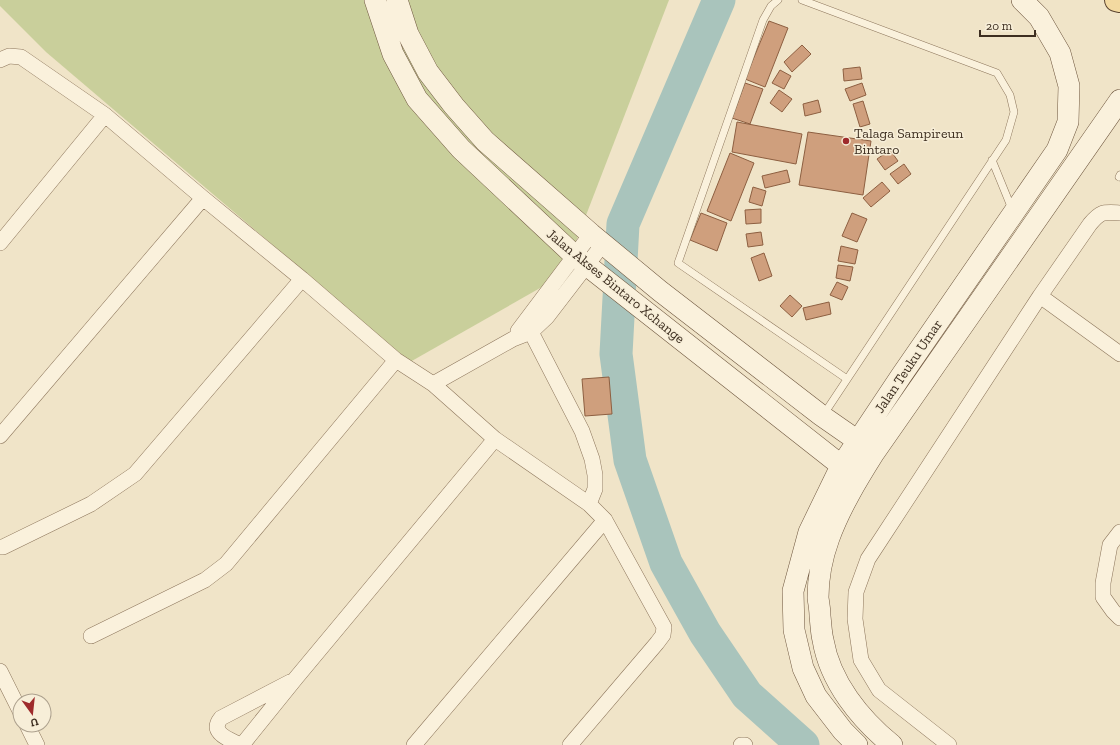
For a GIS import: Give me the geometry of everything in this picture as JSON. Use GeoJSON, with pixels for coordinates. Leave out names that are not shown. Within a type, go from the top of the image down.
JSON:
{"type":"FeatureCollection","features":[{"type":"Feature","properties":{"kind":"main road","name":"Jalan Akses Bintaro Xchange"},"geometry":{"type":"LineString","coordinates":[[375,0],[393,54],[417,99],[461,149],[586,265],[858,478]]}},
{"type":"Feature","properties":{"kind":"main road","name":"Jalan Akses Bintaro Xchange"},"geometry":{"type":"LineString","coordinates":[[397,0],[408,34],[428,72],[454,106],[485,141],[660,291],[822,416],[874,453]]}},
{"type":"Feature","properties":{"kind":"main road","name":"Jalan Teuku Umar"},"geometry":{"type":"LineString","coordinates":[[857,745],[842,731],[816,696],[803,668],[794,630],[793,591],[809,532],[841,466],[901,376],[1057,150],[1068,122],[1069,86],[1060,53],[1039,17],[1022,0]]}},
{"type":"Feature","properties":{"kind":"main road"},"geometry":{"type":"LineString","coordinates":[[1116,0],[1120,1]]}},
{"type":"Feature","properties":{"kind":"main road","name":"Jalan Teuku Umar"},"geometry":{"type":"LineString","coordinates":[[892,745],[859,714],[844,692],[830,665],[823,640],[818,597],[821,569],[828,539],[858,478],[874,453],[1120,100]]}},
{"type":"Feature","properties":{"kind":"street"},"geometry":{"type":"LineString","coordinates":[[0,60],[9,56],[21,57],[105,115],[302,279],[396,360],[433,384],[495,439],[589,504],[605,520],[664,627],[663,635],[570,745]]}},
{"type":"Feature","properties":{"kind":"street"},"geometry":{"type":"LineString","coordinates":[[0,243],[105,115]]}},
{"type":"Feature","properties":{"kind":"street"},"geometry":{"type":"LineString","coordinates":[[0,436],[203,198]]}},
{"type":"Feature","properties":{"kind":"street"},"geometry":{"type":"LineString","coordinates":[[949,745],[878,690],[861,660],[854,619],[856,592],[868,559],[1040,296],[1090,224],[1098,215],[1106,212],[1120,213]]}},
{"type":"Feature","properties":{"kind":"street"},"geometry":{"type":"LineString","coordinates":[[433,384],[513,338],[527,327],[547,317],[602,242]]}},
{"type":"Feature","properties":{"kind":"street"},"geometry":{"type":"LineString","coordinates":[[0,547],[3,547],[91,504],[135,474],[302,279]]}},
{"type":"Feature","properties":{"kind":"street"},"geometry":{"type":"LineString","coordinates":[[1040,296],[1120,354]]}},
{"type":"Feature","properties":{"kind":"street"},"geometry":{"type":"LineString","coordinates":[[527,327],[582,431],[592,459],[595,475],[595,489],[589,504]]}},
{"type":"Feature","properties":{"kind":"street"},"geometry":{"type":"LineString","coordinates":[[91,636],[205,580],[226,564],[396,360]]}},
{"type":"Feature","properties":{"kind":"street"},"geometry":{"type":"LineString","coordinates":[[296,678],[221,718],[217,722],[217,728],[220,734],[241,745],[495,439]]}},
{"type":"Feature","properties":{"kind":"street"},"geometry":{"type":"LineString","coordinates":[[414,745],[605,520]]}},
{"type":"Feature","properties":{"kind":"street"},"geometry":{"type":"LineString","coordinates":[[1120,532],[1110,545],[1103,583],[1103,597],[1120,618]]}},
{"type":"Feature","properties":{"kind":"street"},"geometry":{"type":"LineString","coordinates":[[0,671],[12,695]]}},
{"type":"Feature","properties":{"kind":"street"},"geometry":{"type":"LineString","coordinates":[[31,733],[37,745]]}},
{"type":"Feature","properties":{"kind":"street"},"geometry":{"type":"LineString","coordinates":[[741,745],[745,745]]}},
{"type":"Feature","properties":{"kind":"lane"},"geometry":{"type":"LineString","coordinates":[[778,0],[771,6],[763,20],[678,264],[847,379]]}},
{"type":"Feature","properties":{"kind":"lane"},"geometry":{"type":"LineString","coordinates":[[802,0],[997,73],[1010,95],[1014,112],[1006,140],[822,416]]}},
{"type":"Feature","properties":{"kind":"lane"},"geometry":{"type":"LineString","coordinates":[[992,160],[1014,213]]}},
{"type":"Feature","properties":{"kind":"green space"},"geometry":{"type":"Polygon","coordinates":[[[0,0],[669,0],[563,275],[410,362],[46,52],[0,6],[0,0]]]}},
{"type":"Feature","properties":{"kind":"building"},"geometry":{"type":"Polygon","coordinates":[[[769,21],[788,28],[765,87],[745,79],[769,21]]]}},
{"type":"Feature","properties":{"kind":"building"},"geometry":{"type":"Polygon","coordinates":[[[802,45],[811,54],[792,72],[784,62],[802,45]]]}},
{"type":"Feature","properties":{"kind":"building"},"geometry":{"type":"Polygon","coordinates":[[[860,67],[862,79],[844,81],[843,69],[860,67]]]}},
{"type":"Feature","properties":{"kind":"building"},"geometry":{"type":"Polygon","coordinates":[[[780,70],[791,76],[784,89],[772,83],[780,70]]]}},
{"type":"Feature","properties":{"kind":"building"},"geometry":{"type":"Polygon","coordinates":[[[745,83],[763,89],[750,124],[732,118],[745,83]]]}},
{"type":"Feature","properties":{"kind":"building"},"geometry":{"type":"Polygon","coordinates":[[[862,83],[866,95],[850,101],[845,89],[862,83]]]}},
{"type":"Feature","properties":{"kind":"building"},"geometry":{"type":"Polygon","coordinates":[[[779,90],[792,99],[782,112],[770,103],[779,90]]]}},
{"type":"Feature","properties":{"kind":"building"},"geometry":{"type":"Polygon","coordinates":[[[818,100],[821,112],[805,116],[803,104],[818,100]]]}},
{"type":"Feature","properties":{"kind":"building"},"geometry":{"type":"Polygon","coordinates":[[[863,101],[870,124],[860,127],[853,104],[863,101]]]}},
{"type":"Feature","properties":{"kind":"building"},"geometry":{"type":"Polygon","coordinates":[[[737,122],[802,134],[796,164],[732,152],[737,122]]]}},
{"type":"Feature","properties":{"kind":"building"},"geometry":{"type":"Polygon","coordinates":[[[808,132],[871,141],[863,195],[799,185],[808,132]]]}},
{"type":"Feature","properties":{"kind":"building"},"geometry":{"type":"Polygon","coordinates":[[[890,150],[898,161],[885,170],[877,159],[890,150]]]}},
{"type":"Feature","properties":{"kind":"building"},"geometry":{"type":"Polygon","coordinates":[[[730,153],[754,163],[731,221],[707,211],[730,153]]]}},
{"type":"Feature","properties":{"kind":"building"},"geometry":{"type":"Polygon","coordinates":[[[904,164],[911,174],[898,184],[890,174],[904,164]]]}},
{"type":"Feature","properties":{"kind":"building"},"geometry":{"type":"Polygon","coordinates":[[[787,170],[790,182],[765,188],[762,176],[787,170]]]}},
{"type":"Feature","properties":{"kind":"building"},"geometry":{"type":"Polygon","coordinates":[[[882,182],[890,191],[871,207],[863,198],[882,182]]]}},
{"type":"Feature","properties":{"kind":"building"},"geometry":{"type":"Polygon","coordinates":[[[753,187],[766,191],[762,206],[749,202],[753,187]]]}},
{"type":"Feature","properties":{"kind":"building"},"geometry":{"type":"Polygon","coordinates":[[[761,209],[761,223],[746,224],[745,210],[761,209]]]}},
{"type":"Feature","properties":{"kind":"building"},"geometry":{"type":"Polygon","coordinates":[[[701,213],[727,223],[717,251],[690,240],[701,213]]]}},
{"type":"Feature","properties":{"kind":"building"},"geometry":{"type":"Polygon","coordinates":[[[852,213],[867,219],[857,242],[842,236],[852,213]]]}},
{"type":"Feature","properties":{"kind":"building"},"geometry":{"type":"Polygon","coordinates":[[[761,232],[763,245],[748,247],[746,234],[761,232]]]}},
{"type":"Feature","properties":{"kind":"building"},"geometry":{"type":"Polygon","coordinates":[[[841,246],[858,250],[855,264],[838,261],[841,246]]]}},
{"type":"Feature","properties":{"kind":"building"},"geometry":{"type":"Polygon","coordinates":[[[764,253],[772,276],[759,281],[751,258],[764,253]]]}},
{"type":"Feature","properties":{"kind":"building"},"geometry":{"type":"Polygon","coordinates":[[[838,265],[853,267],[850,281],[836,278],[838,265]]]}},
{"type":"Feature","properties":{"kind":"building"},"geometry":{"type":"Polygon","coordinates":[[[837,282],[848,287],[842,300],[830,295],[837,282]]]}},
{"type":"Feature","properties":{"kind":"building"},"geometry":{"type":"Polygon","coordinates":[[[790,295],[802,306],[792,317],[780,306],[790,295]]]}},
{"type":"Feature","properties":{"kind":"building"},"geometry":{"type":"Polygon","coordinates":[[[829,302],[831,314],[806,320],[803,308],[829,302]]]}},
{"type":"Feature","properties":{"kind":"building"},"geometry":{"type":"Polygon","coordinates":[[[609,377],[612,414],[585,416],[582,379],[609,377]]]}},
{"type":"Feature","properties":{"kind":"waterway"},"geometry":{"type":"LineString","coordinates":[[719,0],[623,224],[616,354],[630,460],[666,563],[705,633],[747,695],[803,745]]}},
{"type":"Feature","properties":{"kind":"place","name":"Talaga Sampireun Bintaro"},"geometry":{"type":"Point","coordinates":[846,141]}}]}
